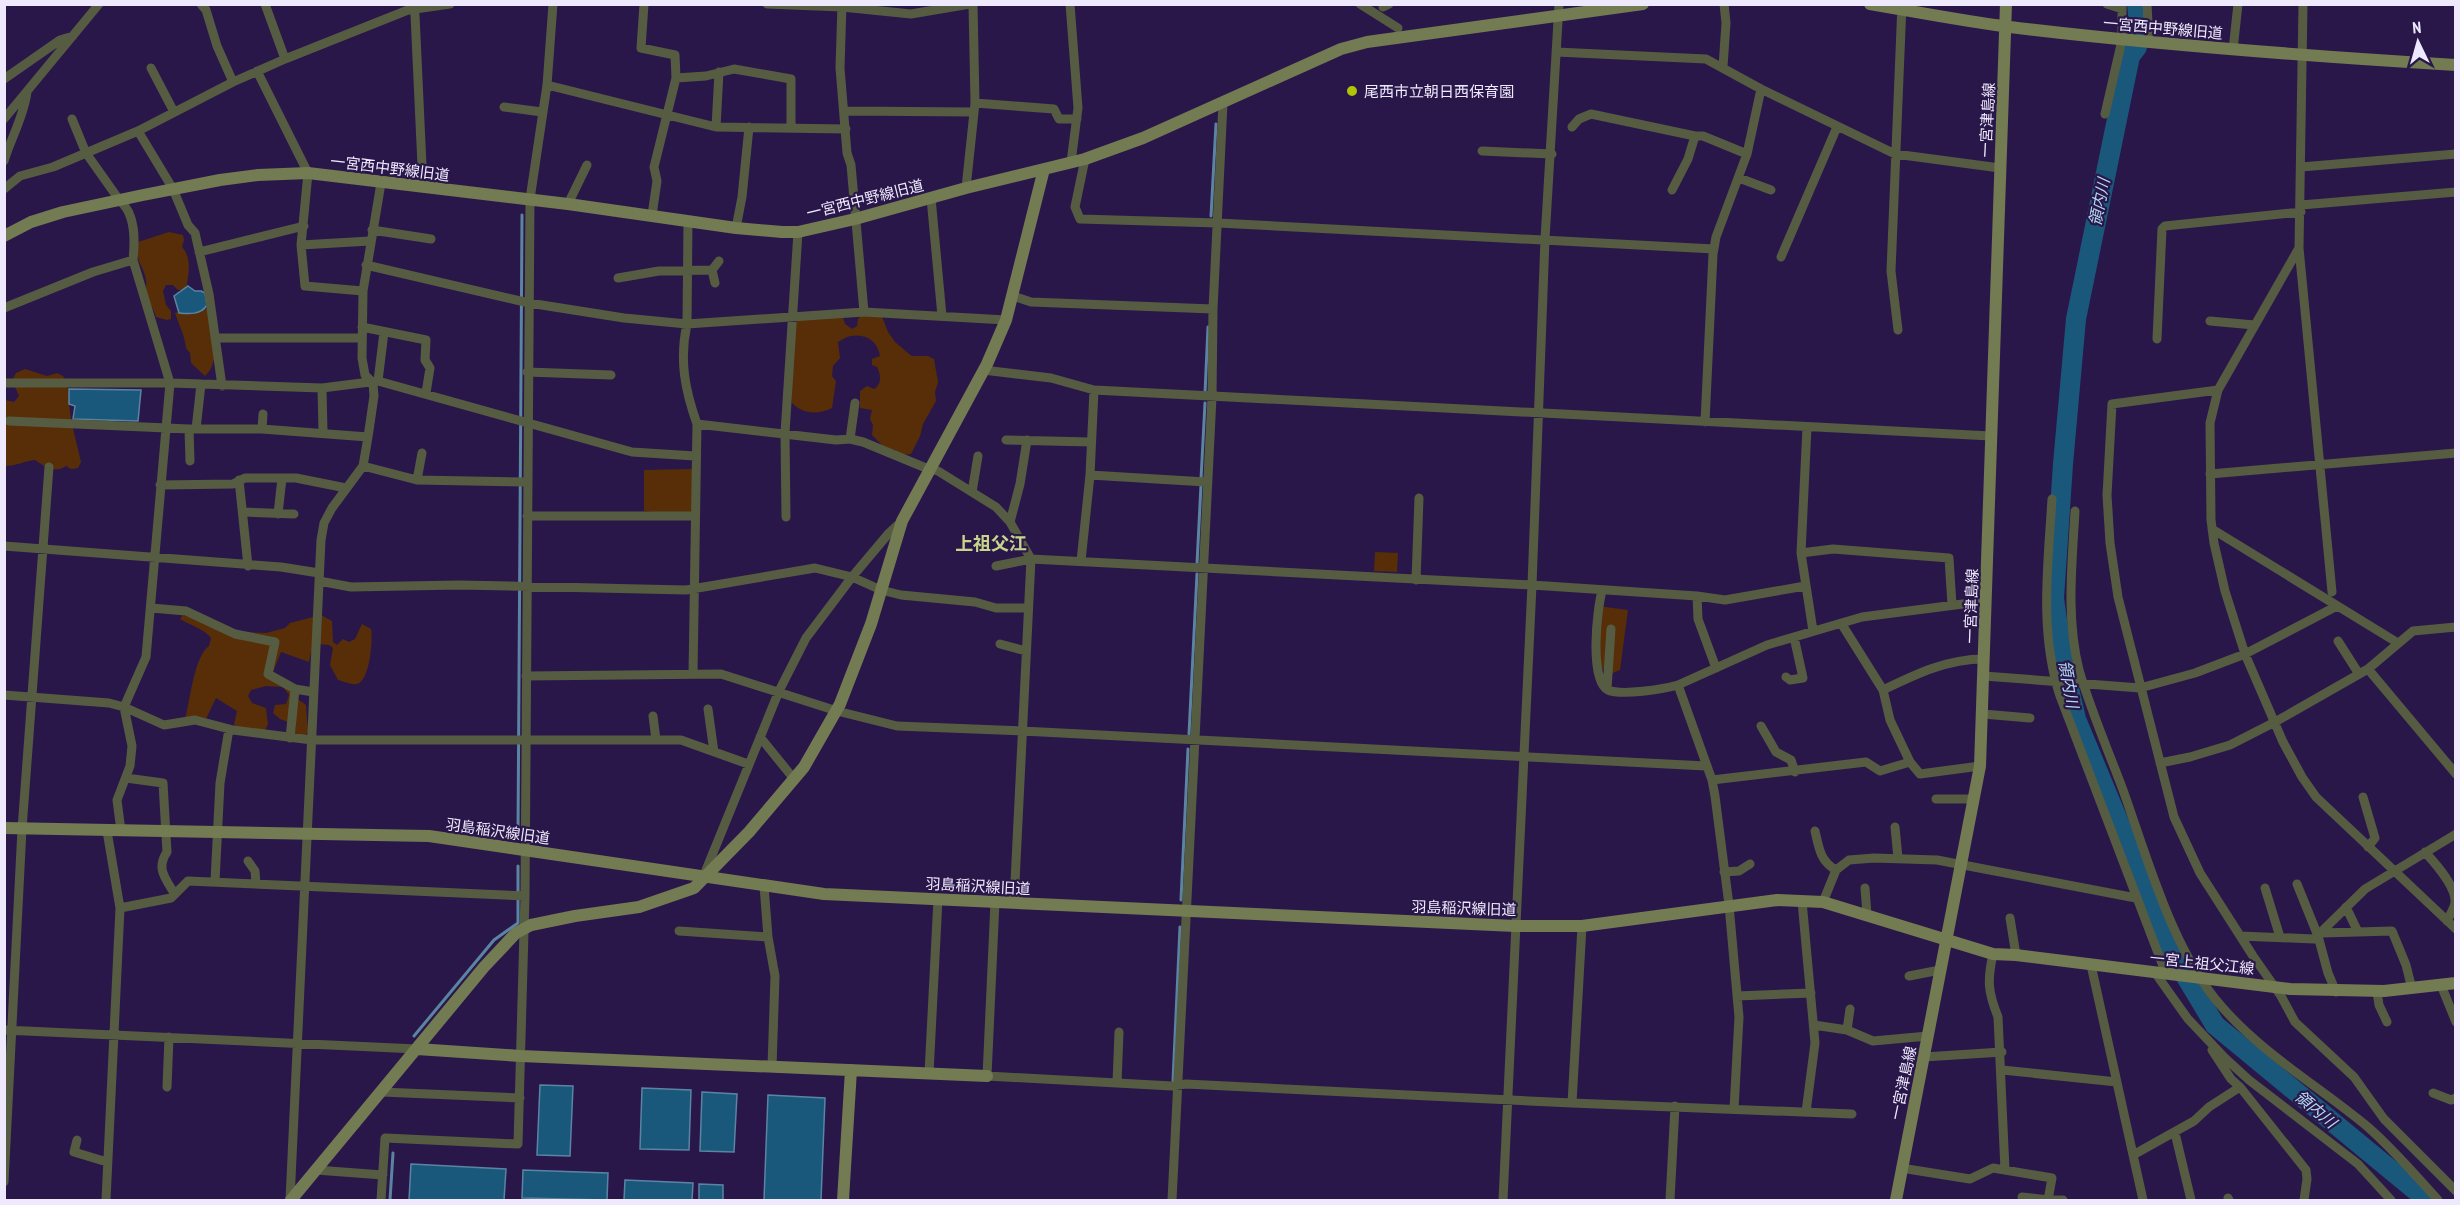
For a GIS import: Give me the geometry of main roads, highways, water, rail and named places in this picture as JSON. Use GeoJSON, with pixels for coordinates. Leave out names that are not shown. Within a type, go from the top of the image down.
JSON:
{"type":"FeatureCollection","features":[{"type":"Feature","properties":{"kind":"water"},"geometry":{"type":"Polygon","coordinates":[[[188,286],[195,291],[205,293],[207,305],[191,314],[179,313],[174,296],[188,286]]]}},
{"type":"Feature","properties":{"kind":"water"},"geometry":{"type":"Polygon","coordinates":[[[69,389],[141,390],[138,421],[73,419],[75,406],[69,404],[69,389]]]}},
{"type":"Feature","properties":{"kind":"water"},"geometry":{"type":"Polygon","coordinates":[[[540,1085],[573,1086],[570,1156],[537,1155],[540,1085]]]}},
{"type":"Feature","properties":{"kind":"water"},"geometry":{"type":"Polygon","coordinates":[[[642,1088],[691,1090],[689,1150],[640,1149],[642,1088]]]}},
{"type":"Feature","properties":{"kind":"water"},"geometry":{"type":"Polygon","coordinates":[[[702,1092],[737,1094],[734,1152],[700,1151],[702,1092]]]}},
{"type":"Feature","properties":{"kind":"water"},"geometry":{"type":"Polygon","coordinates":[[[768,1095],[825,1098],[821,1200],[764,1200],[768,1095]]]}},
{"type":"Feature","properties":{"kind":"water"},"geometry":{"type":"Polygon","coordinates":[[[411,1164],[506,1169],[504,1200],[409,1200],[411,1164]]]}},
{"type":"Feature","properties":{"kind":"water"},"geometry":{"type":"Polygon","coordinates":[[[523,1170],[608,1173],[607,1200],[522,1198],[523,1170]]]}},
{"type":"Feature","properties":{"kind":"water"},"geometry":{"type":"Polygon","coordinates":[[[625,1180],[693,1183],[692,1200],[624,1200],[625,1180]]]}},
{"type":"Feature","properties":{"kind":"water"},"geometry":{"type":"Polygon","coordinates":[[[699,1184],[723,1185],[723,1200],[699,1200],[699,1184]]]}},
{"type":"Feature","properties":{"kind":"waterway","name":"領内川"},"geometry":{"type":"LineString","coordinates":[[2137,4],[2140,34]]}},
{"type":"Feature","properties":{"kind":"waterway","name":"領内川"},"geometry":{"type":"LineString","coordinates":[[2137,47],[2130,56],[2076,319],[2054,598],[2063,663],[2076,719],[2176,960],[2215,1025],[2426,1200]]}},
{"type":"Feature","properties":{"kind":"waterway"},"geometry":{"type":"LineString","coordinates":[[1211,216],[1216,124]]}},
{"type":"Feature","properties":{"kind":"waterway"},"geometry":{"type":"LineString","coordinates":[[518,835],[522,215]]}},
{"type":"Feature","properties":{"kind":"waterway"},"geometry":{"type":"LineString","coordinates":[[1205,393],[1208,327]]}},
{"type":"Feature","properties":{"kind":"waterway"},"geometry":{"type":"LineString","coordinates":[[1201,479],[1205,403]]}},
{"type":"Feature","properties":{"kind":"waterway"},"geometry":{"type":"LineString","coordinates":[[1197,564],[1201,485]]}},
{"type":"Feature","properties":{"kind":"waterway"},"geometry":{"type":"LineString","coordinates":[[1189,734],[1197,574]]}},
{"type":"Feature","properties":{"kind":"waterway"},"geometry":{"type":"LineString","coordinates":[[1181,900],[1188,749]]}},
{"type":"Feature","properties":{"kind":"waterway"},"geometry":{"type":"LineString","coordinates":[[414,1036],[494,940],[518,923],[518,866]]}},
{"type":"Feature","properties":{"kind":"waterway"},"geometry":{"type":"LineString","coordinates":[[1173,1081],[1180,927]]}},
{"type":"Feature","properties":{"kind":"waterway"},"geometry":{"type":"LineString","coordinates":[[390,1200],[393,1153]]}},
{"type":"Feature","properties":{"kind":"place","name":"尾西市立朝日西保育園"},"geometry":{"type":"Point","coordinates":[1352,91]}},
{"type":"Feature","properties":{"kind":"district","name":"上祖父江"},"geometry":{"type":"Point","coordinates":[991,543]}}]}
